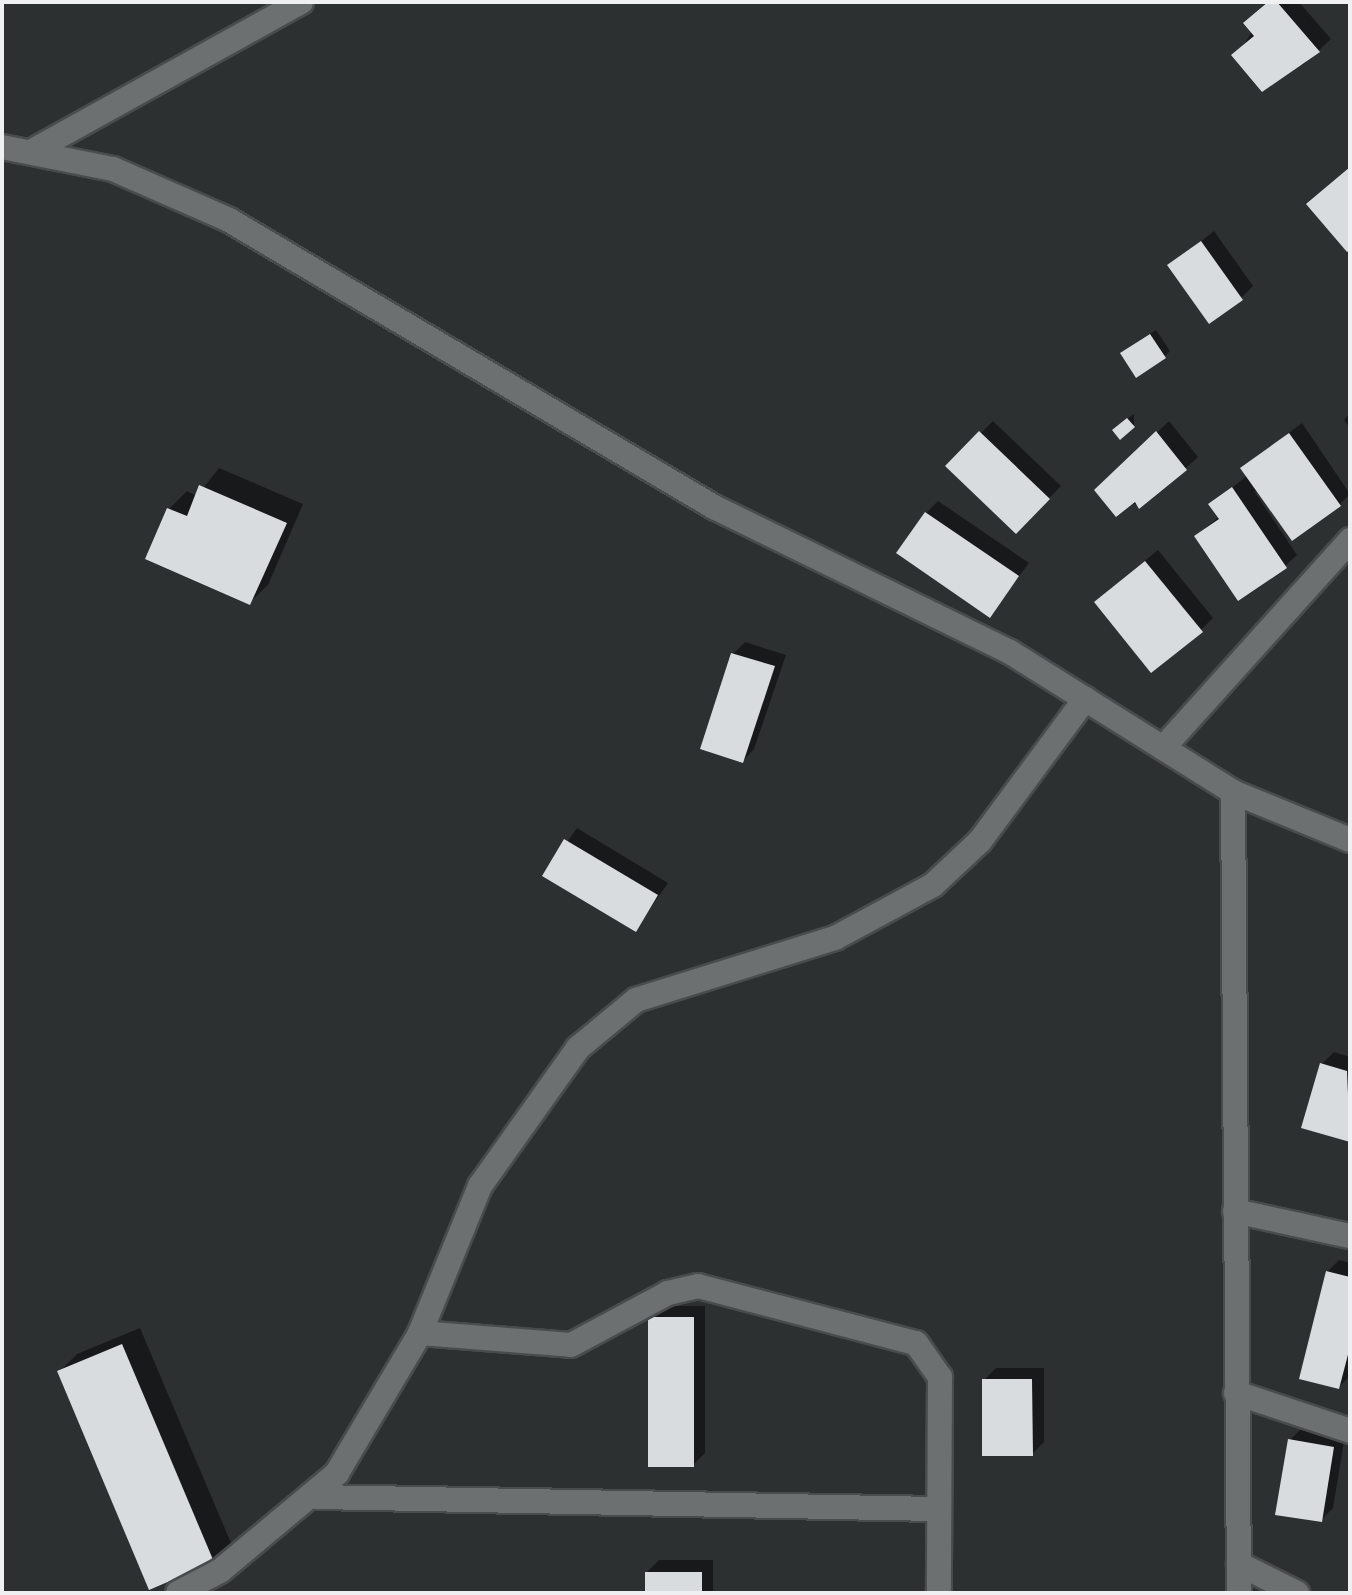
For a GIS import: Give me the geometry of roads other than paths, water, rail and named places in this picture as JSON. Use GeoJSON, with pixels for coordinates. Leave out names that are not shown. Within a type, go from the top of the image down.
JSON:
{"type":"FeatureCollection","features":[{"type":"Feature","properties":{"kind":"street"},"geometry":{"type":"LineString","coordinates":[[36,149],[301,2]]}},
{"type":"Feature","properties":{"kind":"street"},"geometry":{"type":"LineString","coordinates":[[2,147],[36,149],[113,169],[229,220],[714,507],[1010,652],[1233,792],[1350,840]]}},
{"type":"Feature","properties":{"kind":"street"},"geometry":{"type":"LineString","coordinates":[[1163,748],[1350,540]]}},
{"type":"Feature","properties":{"kind":"street"},"geometry":{"type":"LineString","coordinates":[[178,1593],[220,1571],[317,1497],[420,1333],[480,1186],[578,1048],[636,1000],[835,938],[933,885],[980,841],[1085,699]]}},
{"type":"Feature","properties":{"kind":"street"},"geometry":{"type":"LineString","coordinates":[[1233,792],[1239,1593]]}},
{"type":"Feature","properties":{"kind":"street"},"geometry":{"type":"LineString","coordinates":[[1235,1211],[1350,1236]]}},
{"type":"Feature","properties":{"kind":"street"},"geometry":{"type":"LineString","coordinates":[[420,1333],[571,1345],[668,1293],[698,1286],[916,1343],[940,1377],[939,1593]]}},
{"type":"Feature","properties":{"kind":"street"},"geometry":{"type":"LineString","coordinates":[[1236,1393],[1350,1431]]}},
{"type":"Feature","properties":{"kind":"street"},"geometry":{"type":"LineString","coordinates":[[317,1497],[937,1509]]}},
{"type":"Feature","properties":{"kind":"street"},"geometry":{"type":"LineString","coordinates":[[1239,1564],[1297,1593]]}}]}
